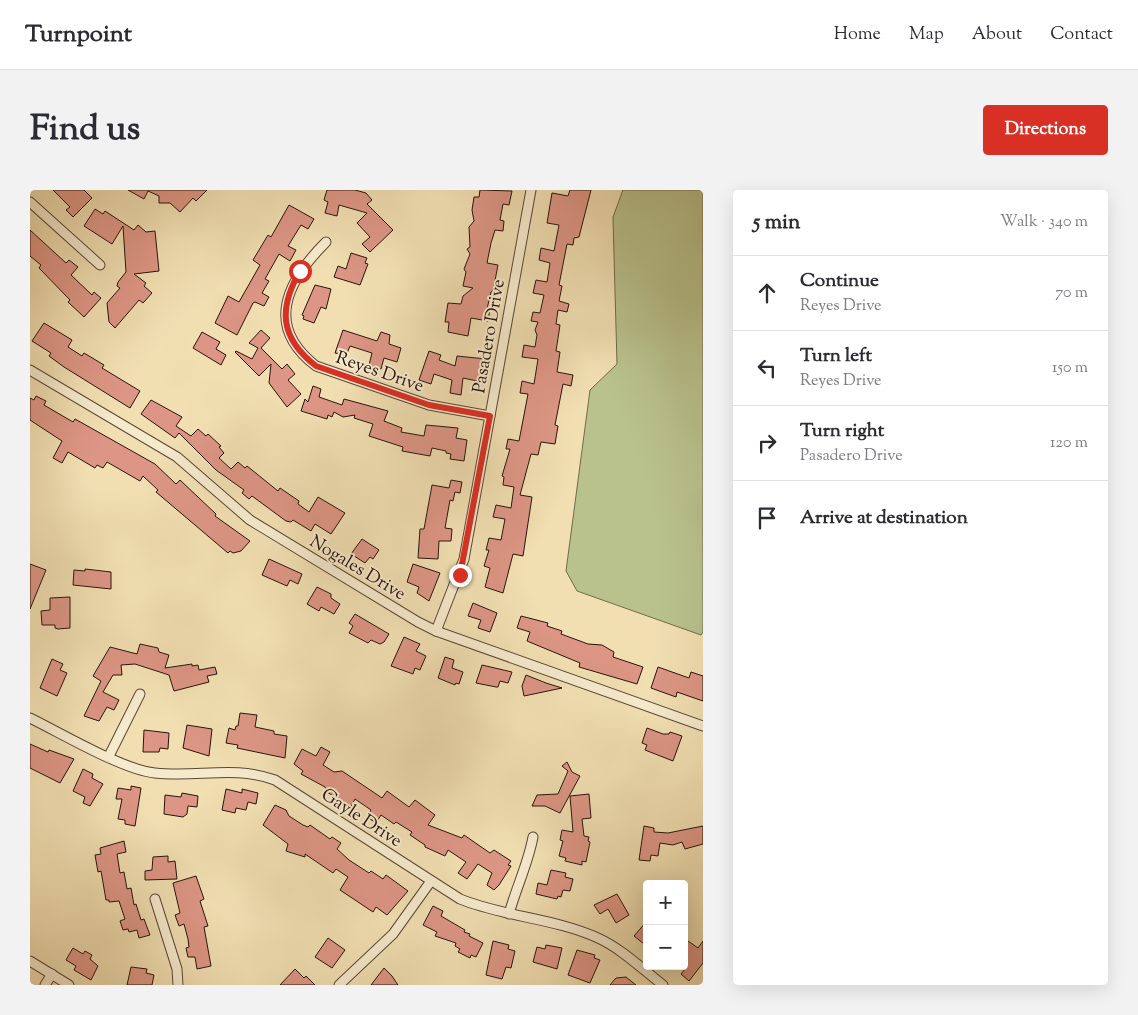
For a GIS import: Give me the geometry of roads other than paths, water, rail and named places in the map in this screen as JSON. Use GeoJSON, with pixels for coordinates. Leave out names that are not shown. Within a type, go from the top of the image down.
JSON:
{"type":"FeatureCollection","features":[{"type":"Feature","properties":{"kind":"street","name":"Pasadero Drive"},"geometry":{"type":"LineString","coordinates":[[436,631],[464,559],[531,190]]}},
{"type":"Feature","properties":{"kind":"street"},"geometry":{"type":"LineString","coordinates":[[30,202],[100,265]]}},
{"type":"Feature","properties":{"kind":"street","name":"Reyes Drive"},"geometry":{"type":"LineString","coordinates":[[326,242],[300,271],[287,300],[285,313],[289,336],[301,354],[316,366],[429,405],[490,416]]}},
{"type":"Feature","properties":{"kind":"street","name":"Nogales Drive"},"geometry":{"type":"LineString","coordinates":[[30,370],[177,457],[250,520],[418,622],[436,631],[703,726]]}},
{"type":"Feature","properties":{"kind":"street"},"geometry":{"type":"LineString","coordinates":[[109,756],[140,694]]}},
{"type":"Feature","properties":{"kind":"street","name":"Gayle Drive"},"geometry":{"type":"LineString","coordinates":[[30,718],[133,767],[153,773],[255,773],[276,780],[460,899],[480,907],[579,930],[596,937],[612,944],[663,985]]}},
{"type":"Feature","properties":{"kind":"street"},"geometry":{"type":"LineString","coordinates":[[509,914],[517,884],[529,859],[533,837]]}},
{"type":"Feature","properties":{"kind":"street"},"geometry":{"type":"LineString","coordinates":[[339,985],[393,934],[431,881]]}},
{"type":"Feature","properties":{"kind":"street"},"geometry":{"type":"LineString","coordinates":[[155,898],[177,968],[178,985]]}},
{"type":"Feature","properties":{"kind":"street"},"geometry":{"type":"LineString","coordinates":[[30,961],[70,985]]}},
{"type":"Feature","properties":{"kind":"street"},"geometry":{"type":"LineString","coordinates":[[45,985],[52,974]]}}]}
